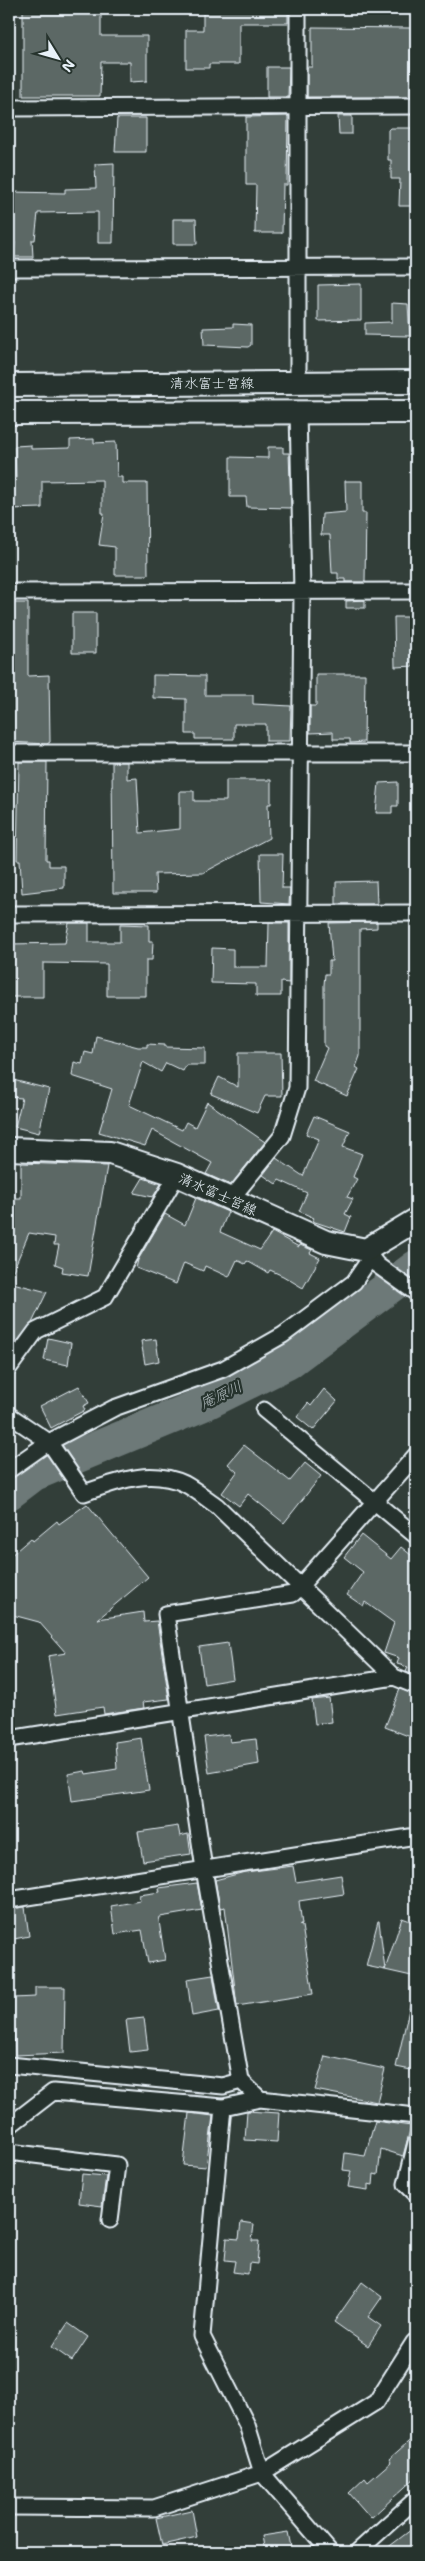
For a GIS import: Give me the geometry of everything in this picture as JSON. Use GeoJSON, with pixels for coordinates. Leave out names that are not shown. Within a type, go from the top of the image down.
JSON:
{"type":"FeatureCollection","features":[{"type":"Feature","properties":{"kind":"main road","name":"清水富士宮線"},"geometry":{"type":"LineString","coordinates":[[9,385],[416,382]]}},
{"type":"Feature","properties":{"kind":"main road"},"geometry":{"type":"LineString","coordinates":[[9,413],[416,412]]}},
{"type":"Feature","properties":{"kind":"main road","name":"清水富士宮線"},"geometry":{"type":"LineString","coordinates":[[9,1149],[110,1153],[177,1175],[326,1242],[371,1257]]}},
{"type":"Feature","properties":{"kind":"main road"},"geometry":{"type":"LineString","coordinates":[[371,1257],[416,1220]]}},
{"type":"Feature","properties":{"kind":"street"},"geometry":{"type":"LineString","coordinates":[[298,9],[298,383]]}},
{"type":"Feature","properties":{"kind":"street"},"geometry":{"type":"LineString","coordinates":[[9,108],[416,106]]}},
{"type":"Feature","properties":{"kind":"street"},"geometry":{"type":"LineString","coordinates":[[9,268],[416,267]]}},
{"type":"Feature","properties":{"kind":"street"},"geometry":{"type":"LineString","coordinates":[[231,1199],[282,1136],[298,1088],[302,592],[298,412]]}},
{"type":"Feature","properties":{"kind":"street"},"geometry":{"type":"LineString","coordinates":[[9,592],[416,591]]}},
{"type":"Feature","properties":{"kind":"street"},"geometry":{"type":"LineString","coordinates":[[9,753],[416,753]]}},
{"type":"Feature","properties":{"kind":"street"},"geometry":{"type":"LineString","coordinates":[[9,914],[298,915],[416,913]]}},
{"type":"Feature","properties":{"kind":"street"},"geometry":{"type":"LineString","coordinates":[[9,1368],[36,1331],[104,1297],[177,1175]]}},
{"type":"Feature","properties":{"kind":"street"},"geometry":{"type":"LineString","coordinates":[[9,1470],[53,1448],[114,1408],[223,1369],[283,1335],[354,1282],[371,1257],[416,1293]]}},
{"type":"Feature","properties":{"kind":"street"},"geometry":{"type":"LineString","coordinates":[[264,1410],[416,1536]]}},
{"type":"Feature","properties":{"kind":"street"},"geometry":{"type":"LineString","coordinates":[[9,1415],[53,1448],[84,1493],[134,1477],[159,1476],[186,1484],[217,1506],[394,1677],[416,1686]]}},
{"type":"Feature","properties":{"kind":"street"},"geometry":{"type":"LineString","coordinates":[[260,2099],[241,2081],[204,1869],[166,1614],[293,1594],[416,1455]]}},
{"type":"Feature","properties":{"kind":"street"},"geometry":{"type":"LineString","coordinates":[[9,1739],[394,1677]]}},
{"type":"Feature","properties":{"kind":"street"},"geometry":{"type":"LineString","coordinates":[[9,1900],[416,1836]]}},
{"type":"Feature","properties":{"kind":"street"},"geometry":{"type":"LineString","coordinates":[[9,2065],[223,2086],[241,2081]]}},
{"type":"Feature","properties":{"kind":"street"},"geometry":{"type":"LineString","coordinates":[[9,2126],[53,2092],[223,2107],[260,2099],[416,2116]]}},
{"type":"Feature","properties":{"kind":"street"},"geometry":{"type":"LineString","coordinates":[[223,2107],[202,2336],[247,2425],[262,2473],[330,2552]]}},
{"type":"Feature","properties":{"kind":"street"},"geometry":{"type":"LineString","coordinates":[[416,2143],[406,2184],[416,2194]]}},
{"type":"Feature","properties":{"kind":"street"},"geometry":{"type":"LineString","coordinates":[[9,2152],[117,2165],[110,2220]]}},
{"type":"Feature","properties":{"kind":"street"},"geometry":{"type":"LineString","coordinates":[[9,2507],[154,2508],[262,2473],[376,2402],[414,2342]]}},
{"type":"Feature","properties":{"kind":"street"},"geometry":{"type":"LineString","coordinates":[[357,2552],[416,2499]]}},
{"type":"Feature","properties":{"kind":"building"},"geometry":{"type":"Polygon","coordinates":[[[23,9],[101,9],[101,36],[147,36],[147,81],[130,82],[130,62],[101,62],[100,96],[23,96],[23,9]]]}},
{"type":"Feature","properties":{"kind":"building"},"geometry":{"type":"Polygon","coordinates":[[[203,9],[288,9],[288,23],[239,23],[239,64],[209,64],[209,68],[186,68],[186,30],[203,30],[203,9]]]}},
{"type":"Feature","properties":{"kind":"building"},"geometry":{"type":"Polygon","coordinates":[[[312,27],[411,28],[410,97],[307,97],[307,67],[312,67],[312,27]]]}},
{"type":"Feature","properties":{"kind":"building"},"geometry":{"type":"Polygon","coordinates":[[[267,67],[289,67],[288,97],[267,97],[267,67]]]}},
{"type":"Feature","properties":{"kind":"building"},"geometry":{"type":"Polygon","coordinates":[[[288,116],[287,185],[283,185],[282,233],[255,233],[256,185],[246,185],[246,117],[288,116]]]}},
{"type":"Feature","properties":{"kind":"building"},"geometry":{"type":"Polygon","coordinates":[[[338,116],[352,116],[352,134],[339,134],[338,116]]]}},
{"type":"Feature","properties":{"kind":"building"},"geometry":{"type":"Polygon","coordinates":[[[117,118],[146,118],[146,152],[115,152],[117,118]]]}},
{"type":"Feature","properties":{"kind":"building"},"geometry":{"type":"Polygon","coordinates":[[[390,128],[412,128],[412,130],[416,130],[416,206],[399,206],[400,179],[391,179],[391,160],[388,160],[388,130],[390,128]]]}},
{"type":"Feature","properties":{"kind":"building"},"geometry":{"type":"Polygon","coordinates":[[[114,163],[113,243],[98,243],[98,212],[38,213],[35,240],[32,240],[33,257],[14,257],[15,242],[9,242],[9,192],[65,193],[65,189],[96,188],[95,164],[114,163]]]}},
{"type":"Feature","properties":{"kind":"building"},"geometry":{"type":"Polygon","coordinates":[[[173,219],[196,219],[197,244],[173,244],[173,219]]]}},
{"type":"Feature","properties":{"kind":"building"},"geometry":{"type":"Polygon","coordinates":[[[361,284],[361,320],[318,321],[318,285],[361,284]]]}},
{"type":"Feature","properties":{"kind":"building"},"geometry":{"type":"Polygon","coordinates":[[[392,303],[408,304],[410,336],[365,335],[365,323],[392,322],[392,303]]]}},
{"type":"Feature","properties":{"kind":"building"},"geometry":{"type":"Polygon","coordinates":[[[233,324],[251,325],[251,345],[248,347],[204,345],[203,328],[233,327],[233,324]]]}},
{"type":"Feature","properties":{"kind":"building"},"geometry":{"type":"Polygon","coordinates":[[[94,439],[94,443],[116,442],[117,477],[122,477],[122,483],[147,483],[148,575],[115,575],[115,547],[99,545],[104,513],[102,513],[102,480],[42,481],[42,508],[9,509],[11,479],[16,479],[15,446],[31,445],[31,449],[70,448],[70,440],[94,439]]]}},
{"type":"Feature","properties":{"kind":"building"},"geometry":{"type":"Polygon","coordinates":[[[268,447],[283,447],[283,453],[289,453],[291,508],[247,507],[246,497],[230,497],[230,457],[268,458],[268,447]]]}},
{"type":"Feature","properties":{"kind":"building"},"geometry":{"type":"Polygon","coordinates":[[[345,481],[362,481],[362,513],[366,513],[365,582],[346,582],[346,579],[338,579],[338,573],[332,573],[330,535],[321,535],[322,514],[346,512],[345,481]]]}},
{"type":"Feature","properties":{"kind":"building"},"geometry":{"type":"Polygon","coordinates":[[[365,600],[365,608],[346,608],[346,601],[365,600]]]}},
{"type":"Feature","properties":{"kind":"building"},"geometry":{"type":"Polygon","coordinates":[[[9,603],[28,603],[28,676],[49,675],[50,742],[47,744],[9,742],[9,603]]]}},
{"type":"Feature","properties":{"kind":"building"},"geometry":{"type":"Polygon","coordinates":[[[72,613],[96,613],[96,653],[72,653],[72,613]]]}},
{"type":"Feature","properties":{"kind":"building"},"geometry":{"type":"Polygon","coordinates":[[[394,617],[416,617],[416,666],[395,667],[394,617]]]}},
{"type":"Feature","properties":{"kind":"building"},"geometry":{"type":"Polygon","coordinates":[[[316,674],[365,674],[364,742],[350,743],[350,739],[333,739],[333,732],[310,733],[310,706],[316,706],[316,674]]]}},
{"type":"Feature","properties":{"kind":"building"},"geometry":{"type":"Polygon","coordinates":[[[153,675],[205,676],[205,695],[253,695],[253,704],[291,706],[290,741],[266,741],[266,724],[234,724],[234,739],[195,739],[195,734],[186,734],[186,699],[153,698],[153,675]]]}},
{"type":"Feature","properties":{"kind":"building"},"geometry":{"type":"Polygon","coordinates":[[[19,762],[47,762],[46,860],[49,860],[49,866],[64,866],[64,888],[22,893],[20,860],[17,860],[19,762]]]}},
{"type":"Feature","properties":{"kind":"building"},"geometry":{"type":"Polygon","coordinates":[[[112,762],[127,762],[127,779],[137,778],[140,833],[180,829],[180,791],[194,791],[194,801],[226,801],[226,780],[271,780],[271,804],[268,804],[269,838],[203,873],[155,874],[156,893],[113,893],[112,762]]]}},
{"type":"Feature","properties":{"kind":"building"},"geometry":{"type":"Polygon","coordinates":[[[398,782],[398,806],[392,806],[392,813],[376,813],[379,783],[398,782]]]}},
{"type":"Feature","properties":{"kind":"building"},"geometry":{"type":"Polygon","coordinates":[[[260,854],[283,854],[282,888],[290,888],[289,904],[261,902],[260,854]]]}},
{"type":"Feature","properties":{"kind":"building"},"geometry":{"type":"Polygon","coordinates":[[[376,881],[377,904],[336,904],[336,882],[376,881]]]}},
{"type":"Feature","properties":{"kind":"building"},"geometry":{"type":"Polygon","coordinates":[[[377,922],[377,928],[360,929],[360,1056],[356,1067],[359,1069],[347,1096],[313,1081],[327,1048],[324,1046],[324,985],[325,974],[329,974],[329,961],[332,961],[329,923],[377,922]]]}},
{"type":"Feature","properties":{"kind":"building"},"geometry":{"type":"Polygon","coordinates":[[[69,923],[89,923],[89,942],[120,942],[120,924],[149,925],[149,941],[153,941],[152,960],[146,960],[146,996],[107,996],[107,964],[43,963],[43,997],[9,997],[9,944],[65,943],[69,923]]]}},
{"type":"Feature","properties":{"kind":"building"},"geometry":{"type":"Polygon","coordinates":[[[269,923],[289,923],[289,983],[281,982],[281,996],[256,996],[256,984],[211,983],[212,948],[233,949],[233,967],[268,967],[269,923]]]}},
{"type":"Feature","properties":{"kind":"building"},"geometry":{"type":"Polygon","coordinates":[[[96,1036],[138,1047],[147,1047],[147,1044],[165,1045],[165,1047],[205,1048],[205,1065],[186,1065],[183,1071],[166,1063],[161,1072],[143,1062],[129,1105],[182,1130],[186,1122],[195,1127],[207,1102],[265,1142],[231,1185],[206,1174],[212,1163],[152,1130],[145,1146],[99,1132],[112,1089],[72,1076],[74,1062],[82,1064],[85,1052],[93,1054],[96,1036]]]}},
{"type":"Feature","properties":{"kind":"building"},"geometry":{"type":"Polygon","coordinates":[[[238,1053],[281,1053],[282,1096],[265,1096],[257,1113],[211,1094],[219,1077],[238,1087],[238,1053]]]}},
{"type":"Feature","properties":{"kind":"building"},"geometry":{"type":"Polygon","coordinates":[[[9,1079],[49,1089],[39,1133],[15,1127],[22,1098],[9,1097],[9,1079]]]}},
{"type":"Feature","properties":{"kind":"building"},"geometry":{"type":"Polygon","coordinates":[[[314,1116],[350,1131],[343,1147],[362,1154],[353,1177],[357,1179],[347,1197],[353,1199],[345,1214],[351,1217],[345,1232],[312,1221],[314,1218],[299,1211],[307,1193],[279,1180],[276,1184],[263,1175],[276,1158],[303,1176],[319,1139],[306,1134],[314,1116]]]}},
{"type":"Feature","properties":{"kind":"building"},"geometry":{"type":"Polygon","coordinates":[[[21,1163],[107,1166],[88,1276],[62,1272],[63,1267],[55,1264],[59,1245],[54,1245],[55,1237],[29,1233],[9,1280],[9,1198],[21,1198],[21,1163]]]}},
{"type":"Feature","properties":{"kind":"building"},"geometry":{"type":"Polygon","coordinates":[[[143,1178],[161,1184],[153,1197],[134,1193],[143,1178]]]}},
{"type":"Feature","properties":{"kind":"building"},"geometry":{"type":"Polygon","coordinates":[[[196,1198],[228,1212],[220,1232],[260,1250],[272,1232],[299,1247],[300,1245],[312,1250],[310,1253],[320,1258],[303,1288],[283,1276],[270,1270],[268,1273],[247,1261],[245,1264],[237,1260],[229,1277],[205,1266],[203,1271],[184,1263],[176,1284],[136,1268],[138,1260],[165,1214],[185,1225],[196,1198]]]}},
{"type":"Feature","properties":{"kind":"building"},"geometry":{"type":"Polygon","coordinates":[[[9,1282],[47,1292],[32,1323],[9,1352],[9,1282]]]}},
{"type":"Feature","properties":{"kind":"building"},"geometry":{"type":"Polygon","coordinates":[[[48,1338],[71,1343],[68,1365],[44,1360],[48,1338]]]}},
{"type":"Feature","properties":{"kind":"building"},"geometry":{"type":"Polygon","coordinates":[[[156,1339],[159,1361],[145,1364],[141,1341],[156,1339]]]}},
{"type":"Feature","properties":{"kind":"building"},"geometry":{"type":"Polygon","coordinates":[[[79,1386],[89,1403],[83,1406],[85,1410],[51,1428],[40,1406],[79,1386]]]}},
{"type":"Feature","properties":{"kind":"building"},"geometry":{"type":"Polygon","coordinates":[[[324,1389],[337,1401],[313,1430],[297,1417],[308,1403],[311,1406],[324,1389]]]}},
{"type":"Feature","properties":{"kind":"building"},"geometry":{"type":"Polygon","coordinates":[[[244,1445],[290,1481],[305,1463],[321,1476],[284,1523],[248,1494],[239,1506],[222,1493],[237,1472],[228,1464],[244,1445]]]}},
{"type":"Feature","properties":{"kind":"building"},"geometry":{"type":"Polygon","coordinates":[[[87,1504],[148,1577],[98,1619],[143,1612],[144,1622],[157,1621],[169,1699],[143,1702],[144,1708],[104,1714],[103,1707],[57,1714],[48,1656],[66,1653],[39,1622],[9,1614],[9,1557],[31,1538],[33,1541],[57,1521],[59,1524],[87,1504]]]}},
{"type":"Feature","properties":{"kind":"building"},"geometry":{"type":"Polygon","coordinates":[[[361,1535],[391,1559],[401,1547],[416,1559],[416,1676],[406,1672],[408,1667],[397,1664],[399,1658],[384,1653],[394,1623],[365,1602],[363,1606],[347,1595],[363,1572],[344,1557],[361,1535]]]}},
{"type":"Feature","properties":{"kind":"building"},"geometry":{"type":"Polygon","coordinates":[[[228,1643],[233,1679],[204,1684],[199,1647],[228,1643]]]}},
{"type":"Feature","properties":{"kind":"building"},"geometry":{"type":"Polygon","coordinates":[[[400,1689],[416,1695],[416,1739],[385,1727],[400,1689]]]}},
{"type":"Feature","properties":{"kind":"building"},"geometry":{"type":"Polygon","coordinates":[[[329,1698],[332,1722],[315,1724],[312,1700],[329,1698]]]}},
{"type":"Feature","properties":{"kind":"building"},"geometry":{"type":"Polygon","coordinates":[[[229,1734],[230,1742],[256,1739],[259,1764],[209,1773],[204,1737],[229,1734]]]}},
{"type":"Feature","properties":{"kind":"building"},"geometry":{"type":"Polygon","coordinates":[[[141,1738],[149,1790],[72,1801],[68,1774],[85,1771],[86,1774],[117,1769],[115,1742],[141,1738]]]}},
{"type":"Feature","properties":{"kind":"building"},"geometry":{"type":"Polygon","coordinates":[[[178,1826],[180,1836],[188,1834],[191,1854],[143,1861],[138,1832],[178,1826]]]}},
{"type":"Feature","properties":{"kind":"building"},"geometry":{"type":"Polygon","coordinates":[[[293,1866],[296,1882],[341,1875],[344,1894],[299,1901],[302,1925],[299,1925],[302,1926],[313,1994],[237,2006],[225,1907],[220,1908],[215,1880],[245,1872],[293,1866]]]}},
{"type":"Feature","properties":{"kind":"building"},"geometry":{"type":"Polygon","coordinates":[[[197,1883],[202,1910],[160,1917],[165,1960],[148,1963],[142,1930],[115,1934],[111,1906],[140,1901],[139,1895],[160,1892],[159,1888],[197,1883]]]}},
{"type":"Feature","properties":{"kind":"building"},"geometry":{"type":"Polygon","coordinates":[[[25,1907],[29,1936],[14,1939],[9,1909],[25,1907]]]}},
{"type":"Feature","properties":{"kind":"building"},"geometry":{"type":"Polygon","coordinates":[[[402,1918],[416,1923],[416,1977],[385,1970],[402,1918]]]}},
{"type":"Feature","properties":{"kind":"building"},"geometry":{"type":"Polygon","coordinates":[[[379,1921],[385,1970],[366,1966],[379,1921]]]}},
{"type":"Feature","properties":{"kind":"building"},"geometry":{"type":"Polygon","coordinates":[[[213,1975],[219,2011],[192,2016],[187,1979],[213,1975]]]}},
{"type":"Feature","properties":{"kind":"building"},"geometry":{"type":"Polygon","coordinates":[[[35,1987],[65,1987],[64,2053],[15,2055],[13,1998],[35,1997],[35,1987]]]}},
{"type":"Feature","properties":{"kind":"building"},"geometry":{"type":"Polygon","coordinates":[[[410,2005],[416,2006],[416,2071],[396,2067],[410,2005]]]}},
{"type":"Feature","properties":{"kind":"building"},"geometry":{"type":"Polygon","coordinates":[[[144,2018],[148,2050],[130,2052],[126,2020],[144,2018]]]}},
{"type":"Feature","properties":{"kind":"building"},"geometry":{"type":"Polygon","coordinates":[[[325,2056],[385,2069],[377,2102],[315,2090],[325,2056]]]}},
{"type":"Feature","properties":{"kind":"building"},"geometry":{"type":"Polygon","coordinates":[[[247,2111],[279,2113],[277,2142],[245,2140],[247,2111]]]}},
{"type":"Feature","properties":{"kind":"building"},"geometry":{"type":"Polygon","coordinates":[[[189,2113],[213,2116],[206,2167],[183,2165],[189,2113]]]}},
{"type":"Feature","properties":{"kind":"building"},"geometry":{"type":"Polygon","coordinates":[[[375,2121],[411,2126],[403,2156],[381,2149],[378,2175],[374,2174],[373,2185],[368,2184],[368,2190],[348,2187],[351,2171],[343,2170],[345,2153],[365,2156],[375,2121]]]}},
{"type":"Feature","properties":{"kind":"building"},"geometry":{"type":"Polygon","coordinates":[[[82,2174],[106,2176],[102,2206],[79,2203],[82,2174]]]}},
{"type":"Feature","properties":{"kind":"building"},"geometry":{"type":"Polygon","coordinates":[[[241,2222],[254,2224],[252,2241],[259,2241],[257,2264],[249,2263],[248,2274],[233,2272],[235,2261],[225,2260],[227,2238],[239,2239],[241,2222]]]}},
{"type":"Feature","properties":{"kind":"building"},"geometry":{"type":"Polygon","coordinates":[[[362,2282],[382,2297],[368,2317],[381,2326],[368,2346],[334,2322],[362,2282]]]}},
{"type":"Feature","properties":{"kind":"building"},"geometry":{"type":"Polygon","coordinates":[[[68,2323],[88,2337],[72,2361],[52,2347],[68,2323]]]}},
{"type":"Feature","properties":{"kind":"building"},"geometry":{"type":"Polygon","coordinates":[[[416,2435],[416,2477],[371,2518],[349,2493],[365,2478],[368,2482],[391,2462],[389,2459],[416,2435]]]}},
{"type":"Feature","properties":{"kind":"building"},"geometry":{"type":"Polygon","coordinates":[[[192,2510],[197,2537],[162,2545],[156,2518],[192,2510]]]}},
{"type":"Feature","properties":{"kind":"building"},"geometry":{"type":"Polygon","coordinates":[[[416,2526],[416,2552],[382,2552],[416,2526]]]}},
{"type":"Feature","properties":{"kind":"building"},"geometry":{"type":"Polygon","coordinates":[[[288,2532],[292,2552],[265,2552],[262,2536],[288,2532]]]}},
{"type":"Feature","properties":{"kind":"waterway","name":"庵原川"},"geometry":{"type":"LineString","coordinates":[[9,1493],[34,1474],[206,1403],[287,1363],[416,1267]]}}]}
